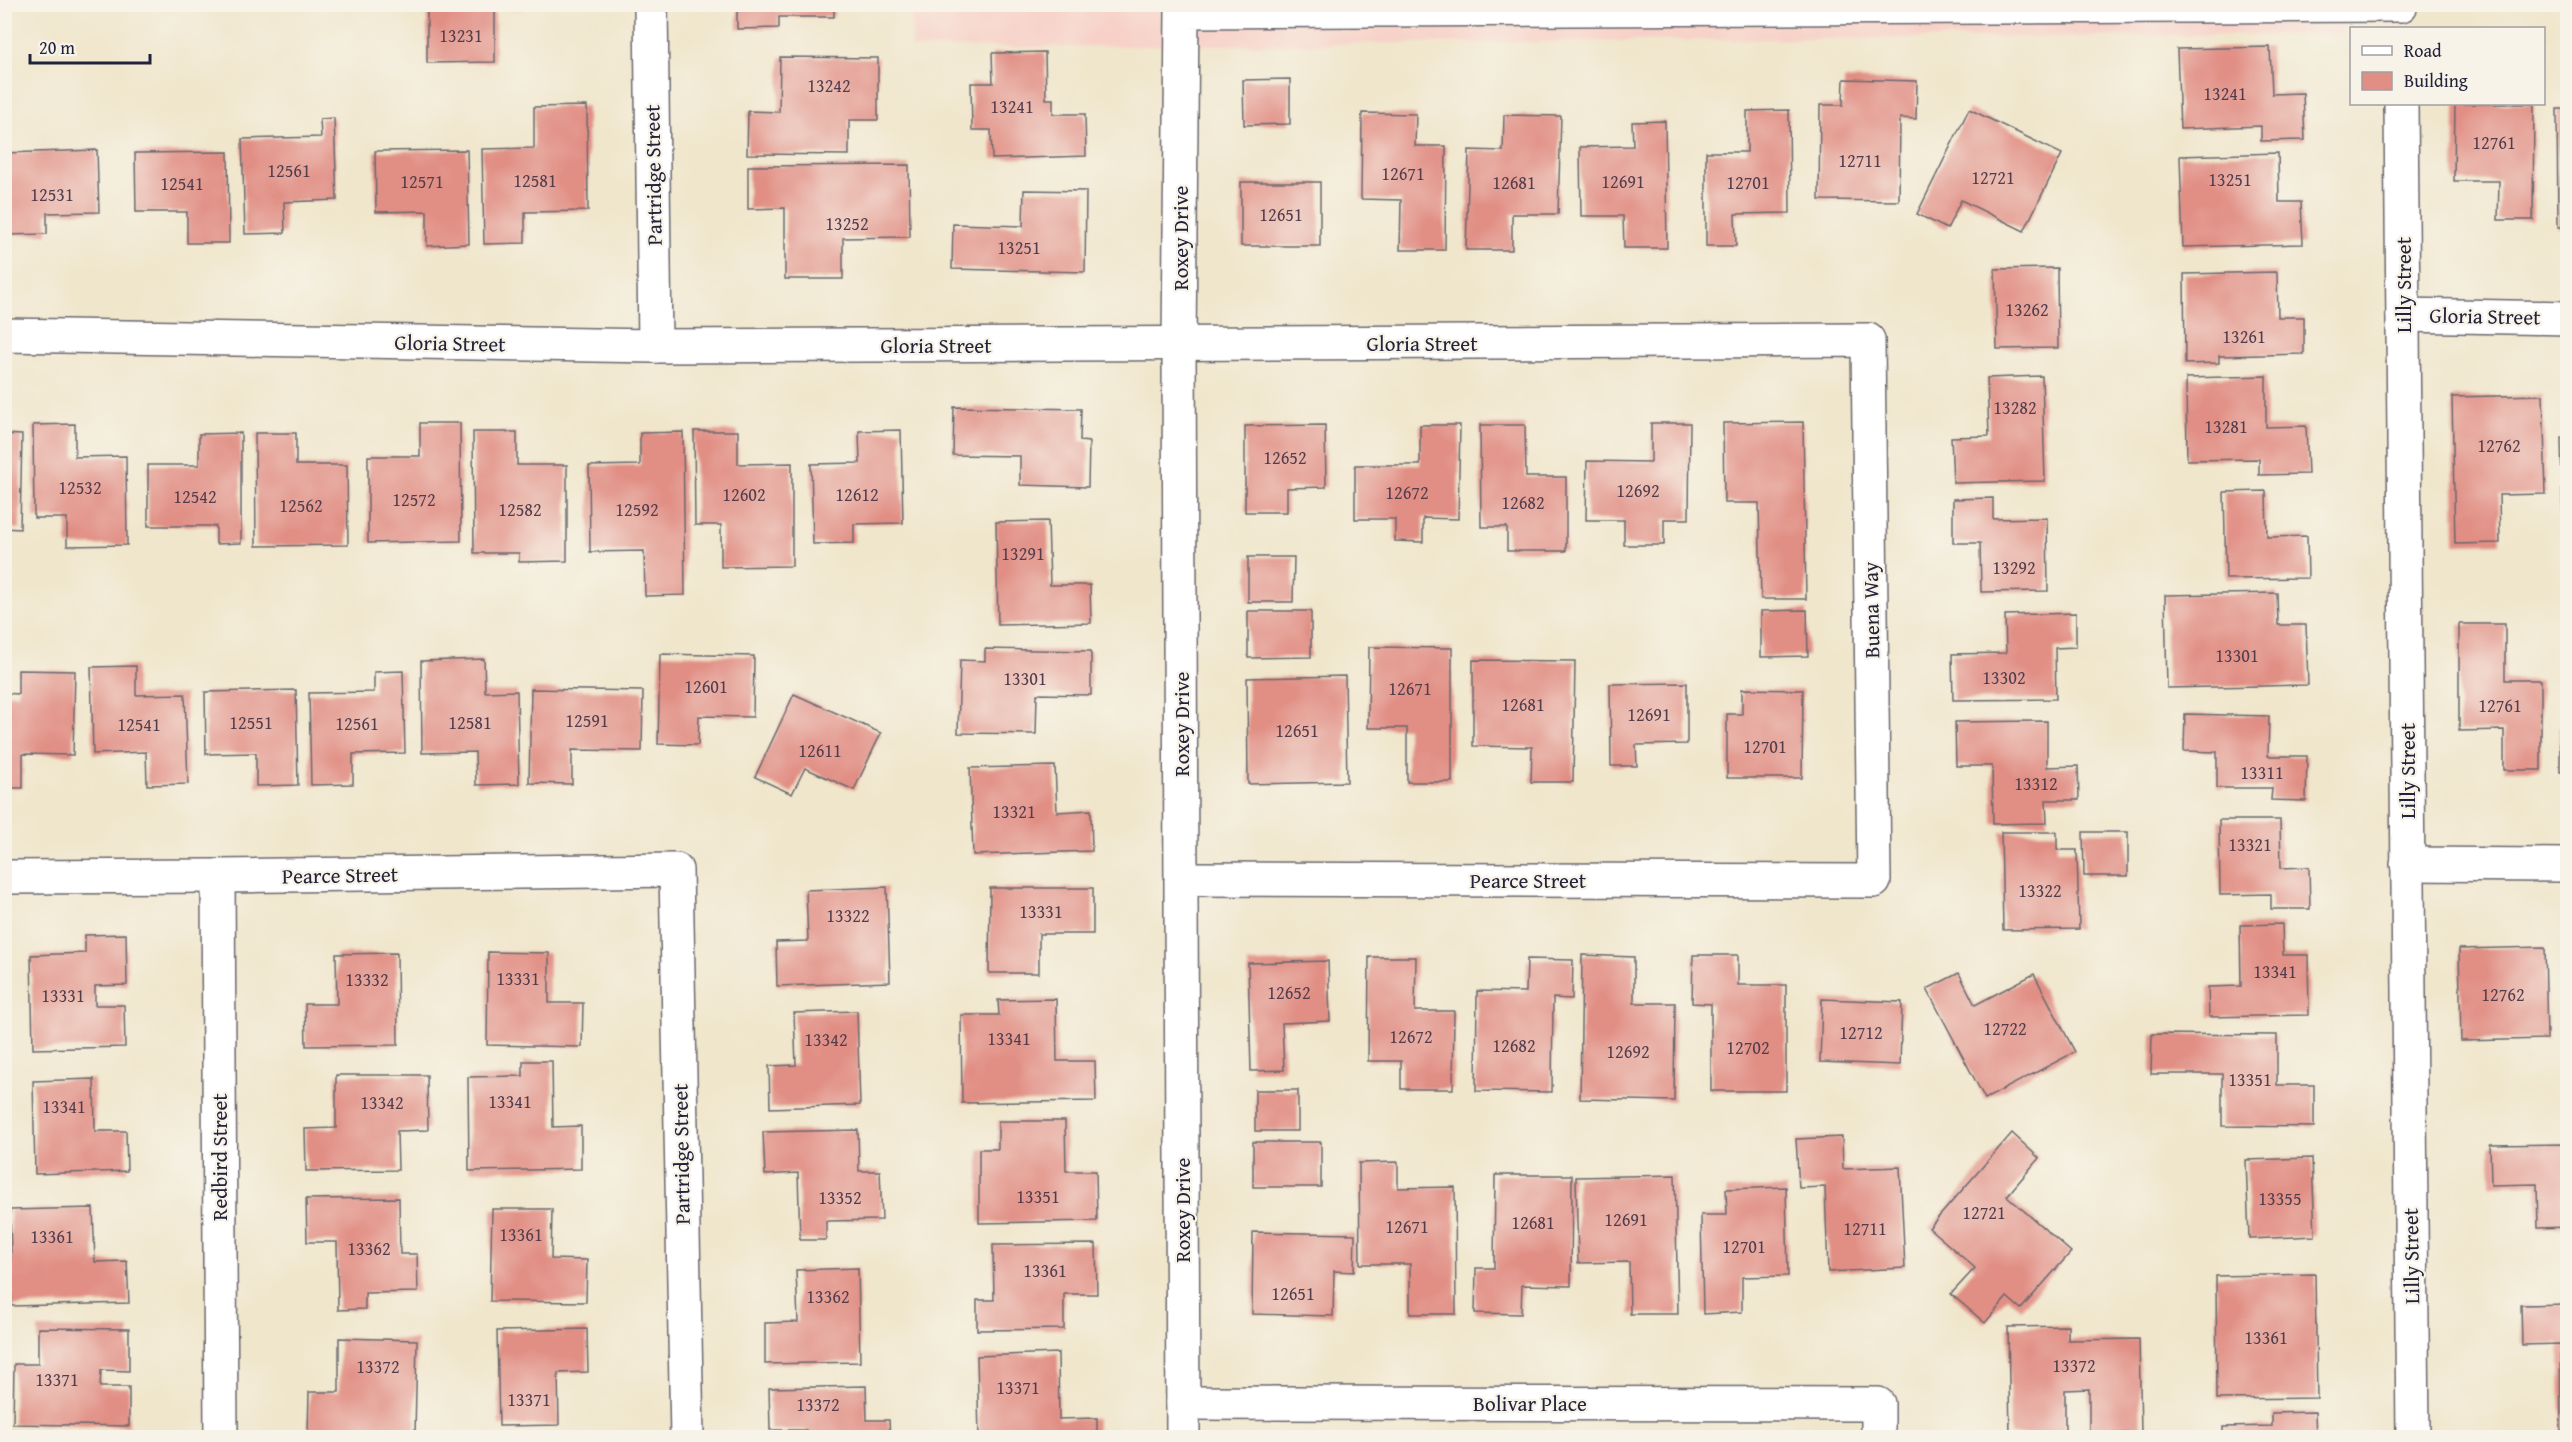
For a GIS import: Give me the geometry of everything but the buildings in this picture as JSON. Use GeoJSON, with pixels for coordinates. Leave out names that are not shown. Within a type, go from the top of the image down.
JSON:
{"type":"FeatureCollection","features":[{"type":"Feature","properties":{"kind":"street","name":"Partridge Street"},"geometry":{"type":"LineString","coordinates":[[651,4],[655,346]]}},
{"type":"Feature","properties":{"kind":"street","name":"Roxey Drive"},"geometry":{"type":"LineString","coordinates":[[1183,1437],[1179,344],[1182,11],[2401,5]]}},
{"type":"Feature","properties":{"kind":"street"},"geometry":{"type":"LineString","coordinates":[[2401,5],[2401,27]]}},
{"type":"Feature","properties":{"kind":"street","name":"Lilly Street"},"geometry":{"type":"LineString","coordinates":[[2401,105],[2413,1437]]}},
{"type":"Feature","properties":{"kind":"street","name":"Gloria Street"},"geometry":{"type":"LineString","coordinates":[[2403,315],[2568,318]]}},
{"type":"Feature","properties":{"kind":"street","name":"Gloria Street"},"geometry":{"type":"LineString","coordinates":[[4,335],[655,346],[1868,340]]}},
{"type":"Feature","properties":{"kind":"street","name":"Buena Way"},"geometry":{"type":"LineString","coordinates":[[1868,340],[1874,881]]}},
{"type":"Feature","properties":{"kind":"street"},"geometry":{"type":"LineString","coordinates":[[2407,864],[2568,865]]}},
{"type":"Feature","properties":{"kind":"street","name":"Partridge Street"},"geometry":{"type":"LineString","coordinates":[[676,870],[687,1437]]}},
{"type":"Feature","properties":{"kind":"street","name":"Pearce Street"},"geometry":{"type":"LineString","coordinates":[[4,877],[676,870]]}},
{"type":"Feature","properties":{"kind":"street","name":"Redbird Street"},"geometry":{"type":"LineString","coordinates":[[218,876],[221,1437]]}},
{"type":"Feature","properties":{"kind":"street","name":"Pearce Street"},"geometry":{"type":"LineString","coordinates":[[1182,879],[1874,881]]}},
{"type":"Feature","properties":{"kind":"street","name":"Bolivar Place"},"geometry":{"type":"LineString","coordinates":[[1183,1403],[1878,1404],[1878,1437]]}},
{"type":"Feature","properties":{"kind":"shaded area"},"geometry":{"type":"Polygon","coordinates":[[[912,4],[2342,5],[2343,34],[912,48],[912,4]]]}}]}
